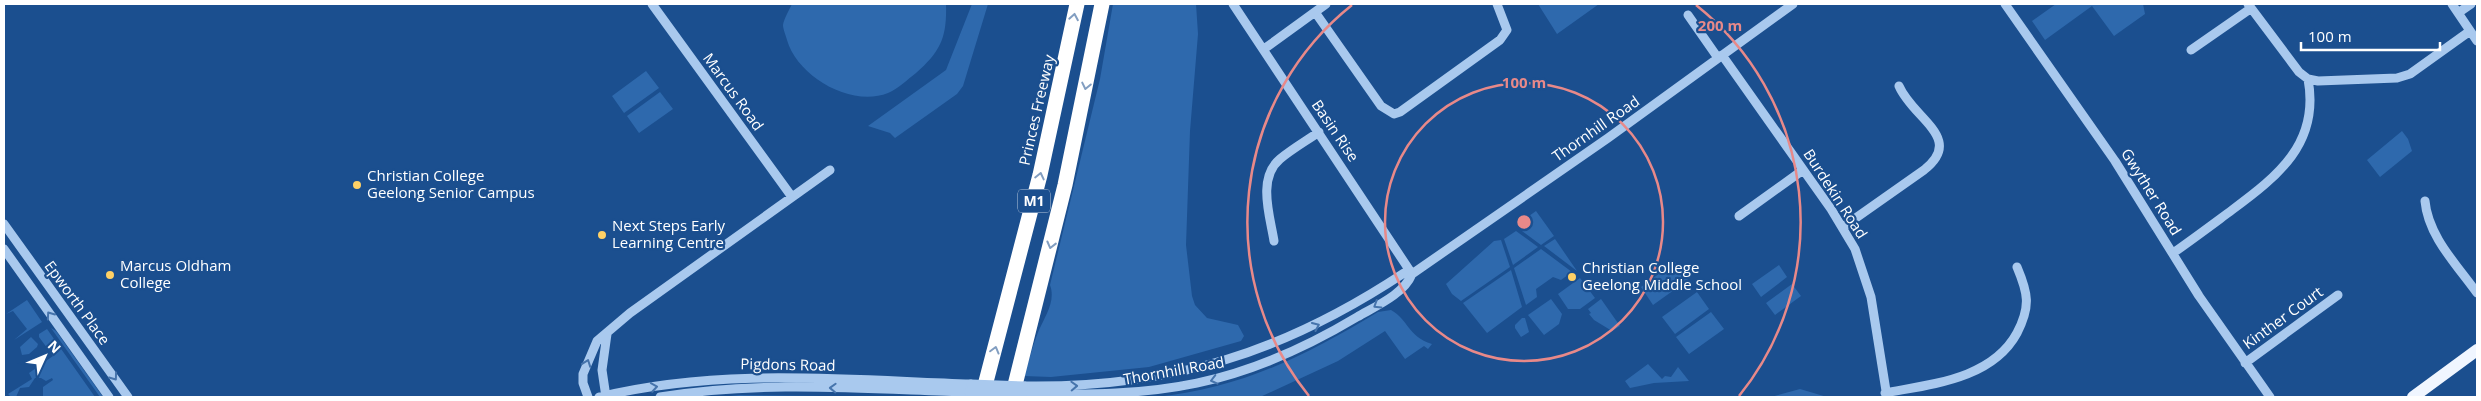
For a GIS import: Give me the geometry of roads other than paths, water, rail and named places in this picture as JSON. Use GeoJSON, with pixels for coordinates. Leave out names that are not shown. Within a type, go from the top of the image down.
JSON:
{"type":"FeatureCollection","features":[{"type":"Feature","properties":{"kind":"highway","name":"Princes Freeway"},"geometry":{"type":"LineString","coordinates":[[974,391],[1040,175],[1077,4]]}},
{"type":"Feature","properties":{"kind":"highway","name":"M1"},"geometry":{"type":"LineString","coordinates":[[1020,392],[1066,185],[1102,4]]}},
{"type":"Feature","properties":{"kind":"main road"},"geometry":{"type":"LineString","coordinates":[[2413,397],[2477,350]]}},
{"type":"Feature","properties":{"kind":"street","name":"Marcus Road"},"geometry":{"type":"LineString","coordinates":[[652,4],[792,197]]}},
{"type":"Feature","properties":{"kind":"street","name":"Basin Rise"},"geometry":{"type":"LineString","coordinates":[[1232,4],[1264,49],[1412,274]]}},
{"type":"Feature","properties":{"kind":"street"},"geometry":{"type":"LineString","coordinates":[[1264,49],[1326,4]]}},
{"type":"Feature","properties":{"kind":"street"},"geometry":{"type":"LineString","coordinates":[[1316,12],[1382,106],[1394,114],[1400,112],[1505,35],[1506,25],[1496,4]]}},
{"type":"Feature","properties":{"kind":"street","name":"Thornhill Road"},"geometry":{"type":"LineString","coordinates":[[974,391],[1097,395],[1139,393],[1205,382],[1236,374],[1275,360],[1330,333],[1408,284],[1412,274],[1608,138],[1793,4]]}},
{"type":"Feature","properties":{"kind":"street","name":"Gwyther Road"},"geometry":{"type":"LineString","coordinates":[[2005,4],[2115,161],[2199,296],[2270,397]]}},
{"type":"Feature","properties":{"kind":"street"},"geometry":{"type":"LineString","coordinates":[[2452,4],[2477,41]]}},
{"type":"Feature","properties":{"kind":"street"},"geometry":{"type":"LineString","coordinates":[[2458,13],[2471,4]]}},
{"type":"Feature","properties":{"kind":"street"},"geometry":{"type":"LineString","coordinates":[[2191,50],[2249,6],[2299,72],[2308,79],[2324,81],[2397,78],[2410,74],[2470,31]]}},
{"type":"Feature","properties":{"kind":"street","name":"Burdekin Road"},"geometry":{"type":"LineString","coordinates":[[1688,15],[1804,170],[1843,226],[1864,274],[1871,298],[1886,395]]}},
{"type":"Feature","properties":{"kind":"street"},"geometry":{"type":"LineString","coordinates":[[2173,253],[2258,191],[2284,168],[2295,153],[2306,127],[2310,91],[2308,79]]}},
{"type":"Feature","properties":{"kind":"street"},"geometry":{"type":"LineString","coordinates":[[1843,226],[1928,167],[1941,150],[1940,141],[1906,100],[1899,86]]}},
{"type":"Feature","properties":{"kind":"street"},"geometry":{"type":"LineString","coordinates":[[1274,241],[1266,195],[1271,173],[1279,160],[1319,132]]}},
{"type":"Feature","properties":{"kind":"street"},"geometry":{"type":"LineString","coordinates":[[588,397],[583,383],[584,372],[595,343],[630,313],[830,170]]}},
{"type":"Feature","properties":{"kind":"street"},"geometry":{"type":"LineString","coordinates":[[1739,216],[1804,170]]}},
{"type":"Feature","properties":{"kind":"street"},"geometry":{"type":"LineString","coordinates":[[2425,201],[2427,219],[2434,233],[2477,293]]}},
{"type":"Feature","properties":{"kind":"street","name":"Epworth Place"},"geometry":{"type":"LineString","coordinates":[[4,224],[128,397]]}},
{"type":"Feature","properties":{"kind":"street","name":"Epworth Place"},"geometry":{"type":"LineString","coordinates":[[4,249],[109,397]]}},
{"type":"Feature","properties":{"kind":"street"},"geometry":{"type":"LineString","coordinates":[[1886,395],[1956,378],[1987,365],[2005,350],[2019,330],[2028,302],[2027,293],[2017,267]]}},
{"type":"Feature","properties":{"kind":"street","name":"Thornhill Road"},"geometry":{"type":"LineString","coordinates":[[1020,392],[1144,380],[1223,362],[1263,349],[1328,320],[1404,274],[1412,274]]}},
{"type":"Feature","properties":{"kind":"street","name":"Kinther Court"},"geometry":{"type":"LineString","coordinates":[[2245,363],[2338,295]]}},
{"type":"Feature","properties":{"kind":"street","name":"Pigdons Road"},"geometry":{"type":"LineString","coordinates":[[607,334],[602,362],[604,397],[659,386],[735,378],[802,377],[974,391]]}},
{"type":"Feature","properties":{"kind":"street","name":"Pigdons Road"},"geometry":{"type":"LineString","coordinates":[[660,397],[769,387],[974,391]]}},
{"type":"Feature","properties":{"kind":"place","name":"Christian College Geelong Senior Campus"},"geometry":{"type":"Point","coordinates":[357,185]}},
{"type":"Feature","properties":{"kind":"place","name":"Next Steps Early Learning Centre"},"geometry":{"type":"Point","coordinates":[602,235]}},
{"type":"Feature","properties":{"kind":"place","name":"Marcus Oldham College"},"geometry":{"type":"Point","coordinates":[110,275]}},
{"type":"Feature","properties":{"kind":"place","name":"Christian College Geelong Middle School"},"geometry":{"type":"Point","coordinates":[1572,277]}}]}
